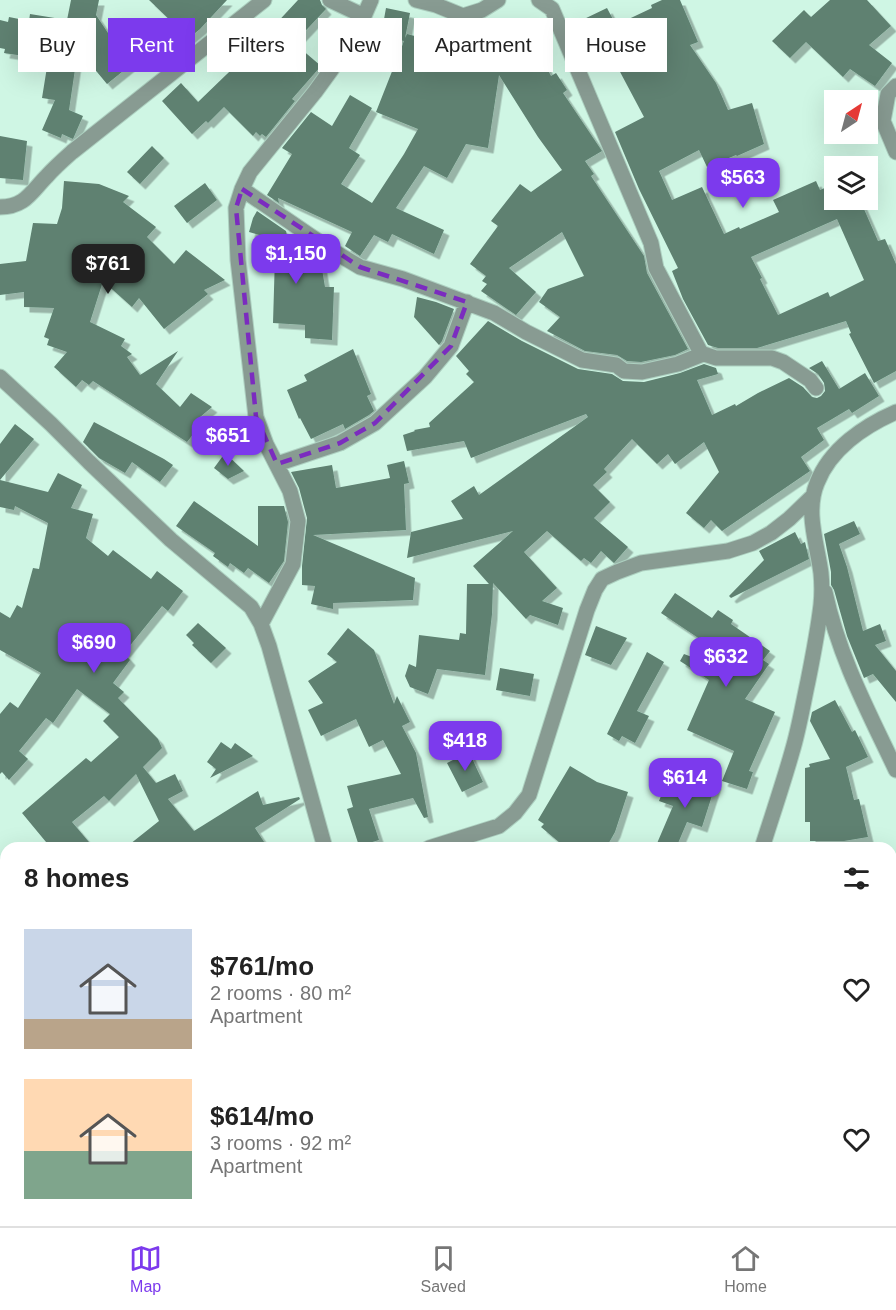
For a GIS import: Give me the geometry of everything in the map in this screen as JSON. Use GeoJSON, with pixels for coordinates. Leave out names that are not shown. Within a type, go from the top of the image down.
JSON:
{"type":"FeatureCollection","features":[{"type":"Feature","properties":{"kind":"street"},"geometry":{"type":"LineString","coordinates":[[0,207],[12,207],[30,196],[46,176],[72,152],[264,0]]}},
{"type":"Feature","properties":{"kind":"street"},"geometry":{"type":"LineString","coordinates":[[330,0],[364,16]]}},
{"type":"Feature","properties":{"kind":"street"},"geometry":{"type":"LineString","coordinates":[[261,624],[293,564],[298,521],[290,491],[266,444],[256,417],[238,260],[236,208],[250,172],[315,92],[364,16],[371,0]]}},
{"type":"Feature","properties":{"kind":"street"},"geometry":{"type":"LineString","coordinates":[[416,0],[463,16],[482,10],[498,0]]}},
{"type":"Feature","properties":{"kind":"street"},"geometry":{"type":"LineString","coordinates":[[539,0],[552,9],[651,243],[656,268],[701,353],[716,358],[772,358],[783,362],[810,380],[816,388]]}},
{"type":"Feature","properties":{"kind":"street"},"geometry":{"type":"LineString","coordinates":[[896,86],[888,94],[883,121],[896,152]]}},
{"type":"Feature","properties":{"kind":"street"},"geometry":{"type":"LineString","coordinates":[[242,189],[360,267],[403,279],[494,313],[582,360],[616,365],[624,372],[642,372],[678,364],[703,354]]}},
{"type":"Feature","properties":{"kind":"street"},"geometry":{"type":"LineString","coordinates":[[277,464],[340,443],[375,423],[425,377],[451,346],[467,303]]}},
{"type":"Feature","properties":{"kind":"street"},"geometry":{"type":"LineString","coordinates":[[0,377],[171,540],[251,607],[261,624],[269,646],[323,842]]}},
{"type":"Feature","properties":{"kind":"street"},"geometry":{"type":"LineString","coordinates":[[896,412],[850,439],[835,454],[817,482],[812,497],[812,514],[822,575],[836,633],[852,679],[896,770]]}},
{"type":"Feature","properties":{"kind":"street"},"geometry":{"type":"LineString","coordinates":[[448,842],[499,826],[515,813],[529,795],[586,610],[602,579],[641,562],[728,551],[753,543],[780,526],[812,497]]}},
{"type":"Feature","properties":{"kind":"street"},"geometry":{"type":"LineString","coordinates":[[764,842],[793,751],[821,604],[822,575]]}},
{"type":"Feature","properties":{"kind":"highlighted area"},"geometry":{"type":"Polygon","coordinates":[[[242,189],[360,267],[467,302],[451,346],[375,423],[340,443],[277,464],[256,417],[236,208],[242,189]]]}},
{"type":"Feature","properties":{"kind":"building"},"geometry":{"type":"Polygon","coordinates":[[[71,0],[99,0],[96,15],[108,33],[108,72],[122,72],[107,84],[96,71],[96,18],[67,18],[71,0]]]}},
{"type":"Feature","properties":{"kind":"building"},"geometry":{"type":"Polygon","coordinates":[[[149,0],[227,0],[210,18],[207,18],[207,21],[195,33],[195,18],[168,18],[149,0]]]}},
{"type":"Feature","properties":{"kind":"building"},"geometry":{"type":"Polygon","coordinates":[[[298,0],[320,0],[326,9],[306,30],[306,18],[281,18],[298,0]]]}},
{"type":"Feature","properties":{"kind":"building"},"geometry":{"type":"Polygon","coordinates":[[[662,0],[680,0],[698,42],[690,45],[716,83],[728,110],[752,103],[764,144],[707,167],[699,150],[659,171],[672,200],[702,187],[724,234],[779,212],[773,200],[816,181],[820,190],[824,188],[824,210],[864,210],[878,241],[885,239],[896,264],[896,371],[874,383],[849,334],[851,333],[846,321],[757,348],[718,348],[708,345],[683,299],[672,271],[678,268],[639,189],[615,132],[644,117],[620,72],[667,72],[667,18],[631,18],[652,8],[651,5],[662,0]],[[837,219],[751,257],[778,315],[828,292],[830,297],[864,280],[837,219]]]}},
{"type":"Feature","properties":{"kind":"building"},"geometry":{"type":"Polygon","coordinates":[[[830,0],[867,0],[891,26],[869,45],[892,63],[875,86],[850,69],[843,77],[806,42],[790,58],[772,41],[804,10],[811,17],[830,0]]]}},
{"type":"Feature","properties":{"kind":"building"},"geometry":{"type":"Polygon","coordinates":[[[386,8],[410,13],[405,38],[407,34],[414,36],[414,72],[549,72],[551,76],[556,73],[567,90],[563,93],[602,151],[585,161],[594,174],[591,176],[644,256],[647,273],[688,349],[675,355],[641,362],[627,361],[617,355],[585,351],[547,331],[560,317],[539,302],[548,289],[584,276],[562,232],[509,268],[536,292],[516,315],[481,291],[487,284],[482,281],[486,276],[470,264],[498,226],[491,221],[520,184],[531,192],[562,170],[499,75],[488,148],[466,144],[447,178],[424,166],[396,208],[444,230],[434,254],[392,234],[388,242],[374,235],[360,256],[345,246],[352,232],[278,198],[279,203],[267,195],[292,154],[282,148],[311,112],[332,126],[350,95],[372,108],[349,148],[360,155],[341,184],[372,203],[418,129],[376,112],[392,72],[402,72],[404,41],[402,41],[402,18],[384,18],[386,8]]]}},
{"type":"Feature","properties":{"kind":"building"},"geometry":{"type":"Polygon","coordinates":[[[607,8],[612,18],[586,18],[607,8]]]}},
{"type":"Feature","properties":{"kind":"building"},"geometry":{"type":"Polygon","coordinates":[[[30,14],[55,18],[29,18],[30,14]]]}},
{"type":"Feature","properties":{"kind":"building"},"geometry":{"type":"Polygon","coordinates":[[[9,17],[18,19],[18,55],[4,53],[5,49],[0,48],[0,20],[8,22],[9,17]]]}},
{"type":"Feature","properties":{"kind":"building"},"geometry":{"type":"Polygon","coordinates":[[[306,53],[318,63],[318,69],[292,99],[295,101],[266,137],[256,132],[253,136],[224,107],[208,123],[206,121],[192,134],[162,101],[181,83],[198,102],[229,72],[306,72],[306,53]]]}},
{"type":"Feature","properties":{"kind":"building"},"geometry":{"type":"Polygon","coordinates":[[[46,72],[75,72],[69,110],[83,116],[73,139],[62,134],[61,138],[42,130],[55,100],[42,98],[46,72]]]}},
{"type":"Feature","properties":{"kind":"building"},"geometry":{"type":"Polygon","coordinates":[[[0,136],[27,141],[23,180],[0,178],[0,136]]]}},
{"type":"Feature","properties":{"kind":"building"},"geometry":{"type":"Polygon","coordinates":[[[152,146],[164,158],[140,184],[127,172],[152,146]]]}},
{"type":"Feature","properties":{"kind":"building"},"geometry":{"type":"Polygon","coordinates":[[[64,181],[99,184],[129,196],[123,202],[156,227],[147,237],[174,264],[186,250],[225,280],[204,290],[208,294],[164,329],[139,298],[132,307],[103,281],[90,322],[125,339],[121,346],[132,354],[127,357],[140,375],[178,351],[156,384],[180,407],[191,393],[212,407],[193,423],[198,428],[187,442],[93,381],[89,385],[82,380],[76,387],[54,367],[67,352],[47,345],[49,339],[44,337],[54,308],[24,307],[24,292],[0,295],[0,264],[26,261],[33,223],[57,224],[62,208],[64,181]]]}},
{"type":"Feature","properties":{"kind":"building"},"geometry":{"type":"Polygon","coordinates":[[[205,183],[217,200],[187,223],[174,206],[205,183]]]}},
{"type":"Feature","properties":{"kind":"building"},"geometry":{"type":"Polygon","coordinates":[[[257,211],[286,231],[294,266],[321,263],[325,287],[334,287],[332,340],[305,338],[305,325],[273,323],[275,256],[268,258],[263,236],[249,232],[257,211]]]}},
{"type":"Feature","properties":{"kind":"building"},"geometry":{"type":"Polygon","coordinates":[[[417,297],[454,309],[439,345],[414,317],[417,297]]]}},
{"type":"Feature","properties":{"kind":"building"},"geometry":{"type":"Polygon","coordinates":[[[488,321],[578,369],[612,374],[623,381],[644,382],[704,364],[716,368],[718,374],[697,380],[712,415],[735,404],[736,406],[789,378],[803,387],[812,397],[817,398],[825,391],[824,383],[818,374],[809,368],[822,361],[839,389],[865,373],[879,396],[852,413],[849,409],[817,428],[824,440],[801,457],[810,471],[722,531],[711,520],[704,528],[686,513],[719,472],[704,442],[675,464],[668,454],[657,464],[632,439],[604,469],[607,472],[593,485],[610,502],[594,518],[628,547],[614,563],[601,551],[591,563],[584,558],[581,561],[547,531],[524,552],[557,588],[542,601],[563,608],[558,625],[530,615],[526,619],[493,583],[485,675],[437,669],[428,694],[410,687],[405,676],[409,664],[416,667],[419,635],[459,640],[460,633],[466,634],[467,584],[489,584],[473,566],[513,531],[407,558],[411,532],[463,519],[451,501],[474,486],[479,495],[588,417],[586,414],[471,458],[464,441],[407,451],[403,435],[430,427],[429,423],[474,382],[466,374],[469,371],[456,356],[488,321]]]}},
{"type":"Feature","properties":{"kind":"building"},"geometry":{"type":"Polygon","coordinates":[[[353,349],[371,394],[367,396],[374,411],[345,429],[343,424],[311,439],[299,419],[287,390],[307,381],[304,375],[353,349]]]}},
{"type":"Feature","properties":{"kind":"building"},"geometry":{"type":"Polygon","coordinates":[[[94,422],[173,465],[160,482],[132,462],[125,473],[99,458],[83,442],[94,422]]]}},
{"type":"Feature","properties":{"kind":"building"},"geometry":{"type":"Polygon","coordinates":[[[15,424],[34,439],[0,480],[0,444],[15,424]]]}},
{"type":"Feature","properties":{"kind":"building"},"geometry":{"type":"Polygon","coordinates":[[[225,453],[244,471],[228,479],[214,468],[225,453]]]}},
{"type":"Feature","properties":{"kind":"building"},"geometry":{"type":"Polygon","coordinates":[[[404,461],[409,483],[404,484],[406,530],[313,535],[415,578],[413,600],[333,603],[333,609],[311,604],[315,586],[302,585],[307,518],[299,488],[291,472],[332,465],[336,488],[390,478],[387,465],[404,461]]]}},
{"type":"Feature","properties":{"kind":"building"},"geometry":{"type":"Polygon","coordinates":[[[58,473],[82,485],[71,508],[93,514],[86,538],[108,556],[113,550],[151,579],[157,571],[183,591],[168,611],[162,606],[124,653],[130,660],[113,683],[124,692],[118,698],[158,739],[162,748],[143,767],[156,783],[175,774],[183,791],[168,799],[194,831],[258,791],[263,805],[299,797],[300,799],[255,828],[264,842],[133,842],[159,821],[136,774],[109,801],[104,796],[72,822],[89,842],[46,842],[22,813],[86,758],[91,762],[119,737],[103,721],[110,714],[77,689],[53,723],[46,718],[19,751],[28,759],[9,780],[2,772],[0,774],[0,714],[10,702],[18,708],[41,673],[0,650],[0,612],[10,618],[17,605],[22,608],[33,568],[39,569],[48,523],[15,506],[14,510],[0,507],[0,480],[48,492],[58,473]]]}},
{"type":"Feature","properties":{"kind":"building"},"geometry":{"type":"Polygon","coordinates":[[[194,501],[258,546],[258,506],[284,506],[288,522],[284,561],[269,583],[248,568],[244,573],[230,563],[228,567],[213,556],[215,553],[176,526],[194,501]]]}},
{"type":"Feature","properties":{"kind":"building"},"geometry":{"type":"Polygon","coordinates":[[[854,521],[860,534],[839,544],[863,631],[880,624],[886,641],[875,645],[896,671],[896,702],[873,674],[864,678],[847,636],[831,585],[824,534],[854,521]]]}},
{"type":"Feature","properties":{"kind":"building"},"geometry":{"type":"Polygon","coordinates":[[[795,532],[801,544],[805,542],[809,559],[731,598],[729,596],[764,560],[759,551],[795,532]]]}},
{"type":"Feature","properties":{"kind":"building"},"geometry":{"type":"Polygon","coordinates":[[[675,593],[712,618],[718,610],[733,620],[731,624],[770,651],[763,660],[769,664],[745,699],[775,712],[749,771],[753,772],[747,789],[722,781],[734,751],[687,730],[709,680],[680,661],[684,654],[739,675],[743,668],[661,613],[675,593]]]}},
{"type":"Feature","properties":{"kind":"building"},"geometry":{"type":"Polygon","coordinates":[[[198,623],[226,648],[211,663],[192,645],[194,643],[186,635],[198,623]]]}},
{"type":"Feature","properties":{"kind":"building"},"geometry":{"type":"Polygon","coordinates":[[[596,626],[627,638],[611,665],[585,655],[596,626]]]}},
{"type":"Feature","properties":{"kind":"building"},"geometry":{"type":"Polygon","coordinates":[[[348,628],[374,650],[394,704],[397,696],[410,722],[402,726],[416,753],[428,817],[424,818],[413,798],[369,809],[379,840],[372,842],[358,842],[347,809],[353,807],[347,786],[401,774],[383,740],[369,747],[356,719],[321,736],[308,710],[323,703],[308,681],[337,662],[327,654],[348,628]]]}},
{"type":"Feature","properties":{"kind":"building"},"geometry":{"type":"Polygon","coordinates":[[[647,652],[664,662],[637,711],[649,716],[635,743],[622,736],[619,741],[607,734],[647,652]]]}},
{"type":"Feature","properties":{"kind":"building"},"geometry":{"type":"Polygon","coordinates":[[[500,668],[534,674],[530,696],[496,690],[500,668]]]}},
{"type":"Feature","properties":{"kind":"building"},"geometry":{"type":"Polygon","coordinates":[[[835,700],[852,732],[855,730],[868,757],[846,767],[854,800],[859,799],[868,837],[844,841],[810,841],[810,822],[805,822],[805,768],[810,767],[809,764],[830,759],[810,721],[812,712],[835,700]]]}},
{"type":"Feature","properties":{"kind":"building"},"geometry":{"type":"Polygon","coordinates":[[[221,742],[231,749],[235,743],[253,756],[210,778],[216,769],[207,762],[221,742]]]}},
{"type":"Feature","properties":{"kind":"building"},"geometry":{"type":"Polygon","coordinates":[[[469,752],[483,782],[462,792],[447,763],[469,752]]]}},
{"type":"Feature","properties":{"kind":"building"},"geometry":{"type":"Polygon","coordinates":[[[570,766],[597,782],[628,792],[609,842],[559,842],[541,827],[544,824],[538,820],[570,766]]]}},
{"type":"Feature","properties":{"kind":"building"},"geometry":{"type":"Polygon","coordinates":[[[693,776],[716,783],[702,827],[687,822],[679,842],[658,842],[673,806],[659,801],[667,781],[689,789],[693,776]]]}}]}
